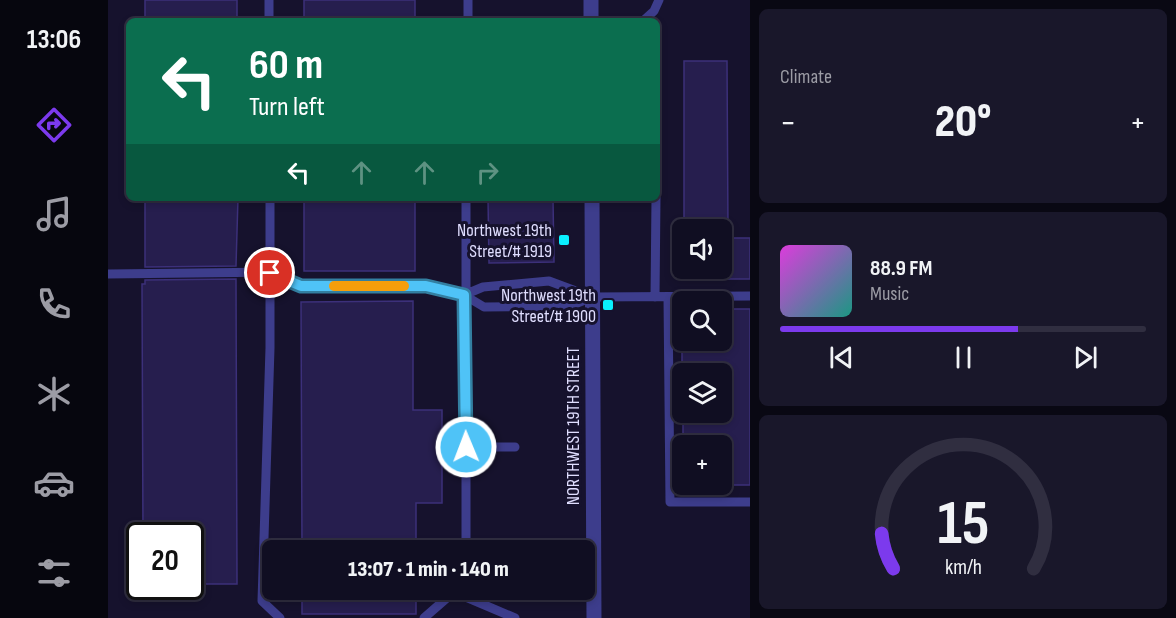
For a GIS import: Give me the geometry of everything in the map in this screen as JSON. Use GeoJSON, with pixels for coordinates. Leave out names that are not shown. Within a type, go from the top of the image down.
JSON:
{"type":"FeatureCollection","features":[{"type":"Feature","properties":{"kind":"street"},"geometry":{"type":"LineString","coordinates":[[591,0],[591,18]]}},
{"type":"Feature","properties":{"kind":"street","name":"NORTHWEST 19TH STREET"},"geometry":{"type":"LineString","coordinates":[[592,201],[594,618]]}},
{"type":"Feature","properties":{"kind":"lane"},"geometry":{"type":"LineString","coordinates":[[269,0],[269,18]]}},
{"type":"Feature","properties":{"kind":"lane"},"geometry":{"type":"LineString","coordinates":[[468,0],[468,18]]}},
{"type":"Feature","properties":{"kind":"lane"},"geometry":{"type":"LineString","coordinates":[[646,18],[654,11],[659,0]]}},
{"type":"Feature","properties":{"kind":"lane"},"geometry":{"type":"LineString","coordinates":[[270,201],[270,348],[262,601],[280,618]]}},
{"type":"Feature","properties":{"kind":"lane"},"geometry":{"type":"LineString","coordinates":[[466,201],[464,295],[466,540]]}},
{"type":"Feature","properties":{"kind":"lane"},"geometry":{"type":"LineString","coordinates":[[655,297],[656,201]]}},
{"type":"Feature","properties":{"kind":"lane"},"geometry":{"type":"LineString","coordinates":[[108,274],[270,273],[301,286],[426,286],[464,295],[484,307],[570,306],[592,297]]}},
{"type":"Feature","properties":{"kind":"lane"},"geometry":{"type":"LineString","coordinates":[[464,295],[483,287],[549,281],[592,297],[750,296]]}},
{"type":"Feature","properties":{"kind":"lane"},"geometry":{"type":"LineString","coordinates":[[668,297],[670,502],[750,502]]}},
{"type":"Feature","properties":{"kind":"lane"},"geometry":{"type":"LineString","coordinates":[[466,447],[515,447]]}},
{"type":"Feature","properties":{"kind":"lane"},"geometry":{"type":"LineString","coordinates":[[424,618],[445,600]]}},
{"type":"Feature","properties":{"kind":"lane"},"geometry":{"type":"LineString","coordinates":[[475,600],[514,618]]}},
{"type":"Feature","properties":{"kind":"building"},"geometry":{"type":"Polygon","coordinates":[[[145,0],[237,0],[237,18],[145,18],[145,0]]]}},
{"type":"Feature","properties":{"kind":"building"},"geometry":{"type":"Polygon","coordinates":[[[304,0],[415,0],[415,18],[304,18],[304,0]]]}},
{"type":"Feature","properties":{"kind":"building"},"geometry":{"type":"Polygon","coordinates":[[[684,61],[727,61],[728,219],[684,219],[684,61]]]}},
{"type":"Feature","properties":{"kind":"building"},"geometry":{"type":"Polygon","coordinates":[[[145,201],[238,201],[236,266],[145,267],[145,201]]]}},
{"type":"Feature","properties":{"kind":"building"},"geometry":{"type":"Polygon","coordinates":[[[304,201],[415,201],[415,271],[304,271],[304,201]]]}},
{"type":"Feature","properties":{"kind":"building"},"geometry":{"type":"Polygon","coordinates":[[[488,201],[553,201],[554,262],[489,263],[488,201]]]}},
{"type":"Feature","properties":{"kind":"building"},"geometry":{"type":"Polygon","coordinates":[[[732,238],[750,238],[750,279],[732,279],[732,238]]]}},
{"type":"Feature","properties":{"kind":"building"},"geometry":{"type":"Polygon","coordinates":[[[236,279],[237,584],[204,584],[204,522],[143,522],[142,284],[145,284],[145,280],[236,279]]]}},
{"type":"Feature","properties":{"kind":"building"},"geometry":{"type":"Polygon","coordinates":[[[413,301],[413,410],[442,410],[442,503],[416,503],[416,540],[302,540],[301,302],[413,301]]]}},
{"type":"Feature","properties":{"kind":"building"},"geometry":{"type":"Polygon","coordinates":[[[732,309],[750,309],[750,485],[732,485],[732,435],[683,435],[683,423],[732,423],[732,363],[682,363],[682,351],[732,351],[732,309]]]}},
{"type":"Feature","properties":{"kind":"building"},"geometry":{"type":"Polygon","coordinates":[[[302,600],[416,600],[416,614],[302,614],[302,600]]]}},
{"type":"Feature","properties":{"kind":"slow traffic"},"geometry":{"type":"LineString","coordinates":[[334,286],[404,286]]}},
{"type":"Feature","properties":{"kind":"place","name":"Northwest 19th Street/# 1919"},"geometry":{"type":"Point","coordinates":[564,240]}},
{"type":"Feature","properties":{"kind":"place","name":"Northwest 19th Street/# 1900"},"geometry":{"type":"Point","coordinates":[608,305]}},
{"type":"Feature","properties":{"kind":"route"},"geometry":{"type":"LineString","coordinates":[[270,273],[301,286],[426,286],[464,295],[466,447]]}}]}
